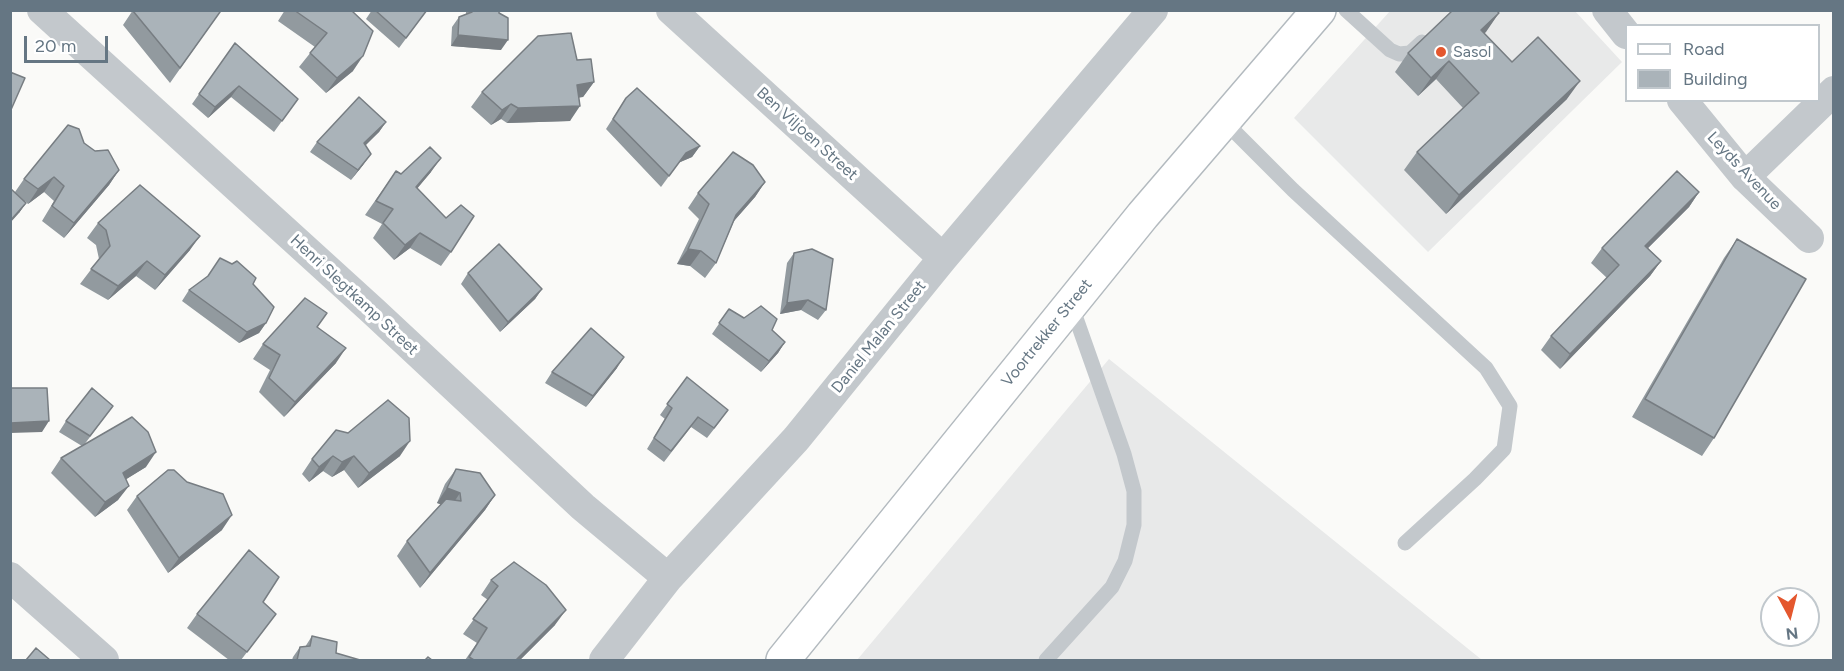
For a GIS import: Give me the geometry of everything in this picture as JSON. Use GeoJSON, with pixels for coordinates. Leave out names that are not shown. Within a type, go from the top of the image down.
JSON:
{"type":"FeatureCollection","features":[{"type":"Feature","properties":{"kind":"main road","name":"Voortrekker Street"},"geometry":{"type":"LineString","coordinates":[[783,660],[1071,304],[1318,10]]}},
{"type":"Feature","properties":{"kind":"street","name":"Henri Slegtkamp Street"},"geometry":{"type":"LineString","coordinates":[[42,10],[373,311],[583,507],[668,578]]}},
{"type":"Feature","properties":{"kind":"street","name":"Ben Viljoen Street"},"geometry":{"type":"LineString","coordinates":[[671,10],[943,258]]}},
{"type":"Feature","properties":{"kind":"street","name":"Daniel Malan Street"},"geometry":{"type":"LineString","coordinates":[[604,660],[668,578],[796,440],[943,258],[1153,10]]}},
{"type":"Feature","properties":{"kind":"street"},"geometry":{"type":"LineString","coordinates":[[1607,10],[1625,33]]}},
{"type":"Feature","properties":{"kind":"street"},"geometry":{"type":"LineString","coordinates":[[1745,177],[1833,91]]}},
{"type":"Feature","properties":{"kind":"street","name":"Leyds Avenue"},"geometry":{"type":"LineString","coordinates":[[1684,102],[1745,177],[1809,238]]}},
{"type":"Feature","properties":{"kind":"street"},"geometry":{"type":"LineString","coordinates":[[10,577],[104,660]]}},
{"type":"Feature","properties":{"kind":"lane"},"geometry":{"type":"LineString","coordinates":[[1346,10],[1390,50],[1399,54],[1410,53],[1433,31]]}},
{"type":"Feature","properties":{"kind":"lane"},"geometry":{"type":"LineString","coordinates":[[1224,121],[1293,190],[1486,368],[1510,406],[1504,449],[1405,543]]}},
{"type":"Feature","properties":{"kind":"lane"},"geometry":{"type":"LineString","coordinates":[[1046,660],[1112,586],[1125,561],[1134,525],[1134,491],[1129,473],[1071,304]]}},
{"type":"Feature","properties":{"kind":"shaded area"},"geometry":{"type":"Polygon","coordinates":[[[1390,11],[1575,11],[1622,62],[1428,252],[1294,118],[1390,11]]]}},
{"type":"Feature","properties":{"kind":"shaded area"},"geometry":{"type":"Polygon","coordinates":[[[1109,359],[1482,660],[857,660],[1109,359]]]}},
{"type":"Feature","properties":{"kind":"building"},"geometry":{"type":"Polygon","coordinates":[[[219,10],[220,12],[180,68],[133,11],[219,10]]]}},
{"type":"Feature","properties":{"kind":"building"},"geometry":{"type":"Polygon","coordinates":[[[294,10],[351,10],[373,31],[363,56],[337,78],[310,53],[327,33],[294,10]]]}},
{"type":"Feature","properties":{"kind":"building"},"geometry":{"type":"Polygon","coordinates":[[[375,10],[427,10],[406,38],[375,10]]]}},
{"type":"Feature","properties":{"kind":"building"},"geometry":{"type":"Polygon","coordinates":[[[472,10],[499,10],[499,13],[508,18],[508,40],[458,35],[459,17],[472,10]]]}},
{"type":"Feature","properties":{"kind":"building"},"geometry":{"type":"Polygon","coordinates":[[[1453,10],[1496,10],[1499,13],[1481,30],[1512,62],[1538,37],[1580,81],[1459,195],[1417,152],[1479,93],[1449,61],[1431,78],[1408,53],[1453,10]]]}},
{"type":"Feature","properties":{"kind":"building"},"geometry":{"type":"Polygon","coordinates":[[[571,33],[577,60],[591,59],[594,82],[577,85],[580,106],[518,108],[511,104],[502,110],[482,92],[538,36],[571,33]]]}},
{"type":"Feature","properties":{"kind":"building"},"geometry":{"type":"Polygon","coordinates":[[[235,43],[298,99],[282,121],[239,86],[215,107],[199,94],[235,43]]]}},
{"type":"Feature","properties":{"kind":"building"},"geometry":{"type":"Polygon","coordinates":[[[10,72],[25,78],[10,112],[10,72]]]}},
{"type":"Feature","properties":{"kind":"building"},"geometry":{"type":"Polygon","coordinates":[[[637,88],[700,146],[686,153],[669,176],[613,119],[626,98],[637,88]]]}},
{"type":"Feature","properties":{"kind":"building"},"geometry":{"type":"Polygon","coordinates":[[[359,97],[386,122],[364,143],[371,154],[358,170],[317,142],[359,97]]]}},
{"type":"Feature","properties":{"kind":"building"},"geometry":{"type":"Polygon","coordinates":[[[68,125],[79,129],[84,143],[95,151],[108,150],[119,170],[74,223],[52,206],[64,186],[54,177],[38,189],[24,179],[68,125]]]}},
{"type":"Feature","properties":{"kind":"building"},"geometry":{"type":"Polygon","coordinates":[[[430,147],[441,158],[416,187],[446,218],[461,205],[474,216],[451,252],[420,233],[405,245],[383,223],[393,209],[376,201],[396,171],[401,174],[430,147]]]}},
{"type":"Feature","properties":{"kind":"building"},"geometry":{"type":"Polygon","coordinates":[[[733,152],[753,165],[765,182],[736,215],[716,263],[701,251],[688,249],[709,204],[698,193],[733,152]]]}},
{"type":"Feature","properties":{"kind":"building"},"geometry":{"type":"Polygon","coordinates":[[[1677,171],[1699,192],[1645,246],[1661,261],[1570,354],[1551,336],[1619,265],[1602,248],[1677,171]]]}},
{"type":"Feature","properties":{"kind":"building"},"geometry":{"type":"Polygon","coordinates":[[[140,185],[200,236],[165,275],[147,261],[118,286],[91,269],[110,246],[106,230],[98,223],[140,185]]]}},
{"type":"Feature","properties":{"kind":"building"},"geometry":{"type":"Polygon","coordinates":[[[10,188],[26,203],[10,221],[10,188]]]}},
{"type":"Feature","properties":{"kind":"building"},"geometry":{"type":"Polygon","coordinates":[[[1737,239],[1806,279],[1714,438],[1645,399],[1737,239]]]}},
{"type":"Feature","properties":{"kind":"building"},"geometry":{"type":"Polygon","coordinates":[[[499,244],[542,289],[508,322],[468,273],[499,244]]]}},
{"type":"Feature","properties":{"kind":"building"},"geometry":{"type":"Polygon","coordinates":[[[812,249],[833,259],[826,310],[808,300],[787,303],[794,253],[812,249]]]}},
{"type":"Feature","properties":{"kind":"building"},"geometry":{"type":"Polygon","coordinates":[[[220,258],[232,264],[237,261],[256,278],[253,284],[274,307],[266,323],[247,332],[189,290],[208,276],[220,258]]]}},
{"type":"Feature","properties":{"kind":"building"},"geometry":{"type":"Polygon","coordinates":[[[305,298],[327,313],[317,327],[346,348],[295,402],[269,378],[280,355],[263,344],[305,298]]]}},
{"type":"Feature","properties":{"kind":"building"},"geometry":{"type":"Polygon","coordinates":[[[761,306],[777,319],[772,330],[785,342],[769,361],[719,323],[729,309],[744,318],[761,306]]]}},
{"type":"Feature","properties":{"kind":"building"},"geometry":{"type":"Polygon","coordinates":[[[591,328],[624,357],[593,396],[552,372],[591,328]]]}},
{"type":"Feature","properties":{"kind":"building"},"geometry":{"type":"Polygon","coordinates":[[[687,377],[728,410],[714,428],[698,417],[671,451],[654,438],[672,408],[667,404],[687,377]]]}},
{"type":"Feature","properties":{"kind":"building"},"geometry":{"type":"Polygon","coordinates":[[[10,388],[47,388],[49,421],[10,423],[10,388]]]}},
{"type":"Feature","properties":{"kind":"building"},"geometry":{"type":"Polygon","coordinates":[[[92,388],[113,406],[90,436],[66,421],[92,388]]]}},
{"type":"Feature","properties":{"kind":"building"},"geometry":{"type":"Polygon","coordinates":[[[388,400],[409,418],[410,441],[369,473],[354,456],[342,462],[333,456],[319,467],[312,459],[336,430],[348,433],[388,400]]]}},
{"type":"Feature","properties":{"kind":"building"},"geometry":{"type":"Polygon","coordinates":[[[132,417],[148,432],[156,452],[123,473],[129,486],[105,502],[61,458],[132,417]]]}},
{"type":"Feature","properties":{"kind":"building"},"geometry":{"type":"Polygon","coordinates":[[[456,469],[480,473],[495,495],[430,573],[407,541],[446,499],[461,501],[460,493],[447,488],[456,469]]]}},
{"type":"Feature","properties":{"kind":"building"},"geometry":{"type":"Polygon","coordinates":[[[168,470],[174,470],[187,482],[223,494],[232,515],[179,558],[137,496],[168,470]]]}},
{"type":"Feature","properties":{"kind":"building"},"geometry":{"type":"Polygon","coordinates":[[[249,550],[279,577],[263,602],[276,614],[247,652],[197,614],[249,550]]]}},
{"type":"Feature","properties":{"kind":"building"},"geometry":{"type":"Polygon","coordinates":[[[514,562],[546,585],[566,610],[516,660],[474,660],[469,657],[487,628],[473,619],[498,586],[491,580],[514,562]]]}},
{"type":"Feature","properties":{"kind":"building"},"geometry":{"type":"Polygon","coordinates":[[[312,636],[337,642],[336,653],[360,660],[297,660],[300,647],[310,646],[312,636]]]}},
{"type":"Feature","properties":{"kind":"building"},"geometry":{"type":"Polygon","coordinates":[[[36,648],[50,660],[26,660],[36,648]]]}},
{"type":"Feature","properties":{"kind":"place","name":"Sasol"},"geometry":{"type":"Point","coordinates":[1441,52]}}]}
